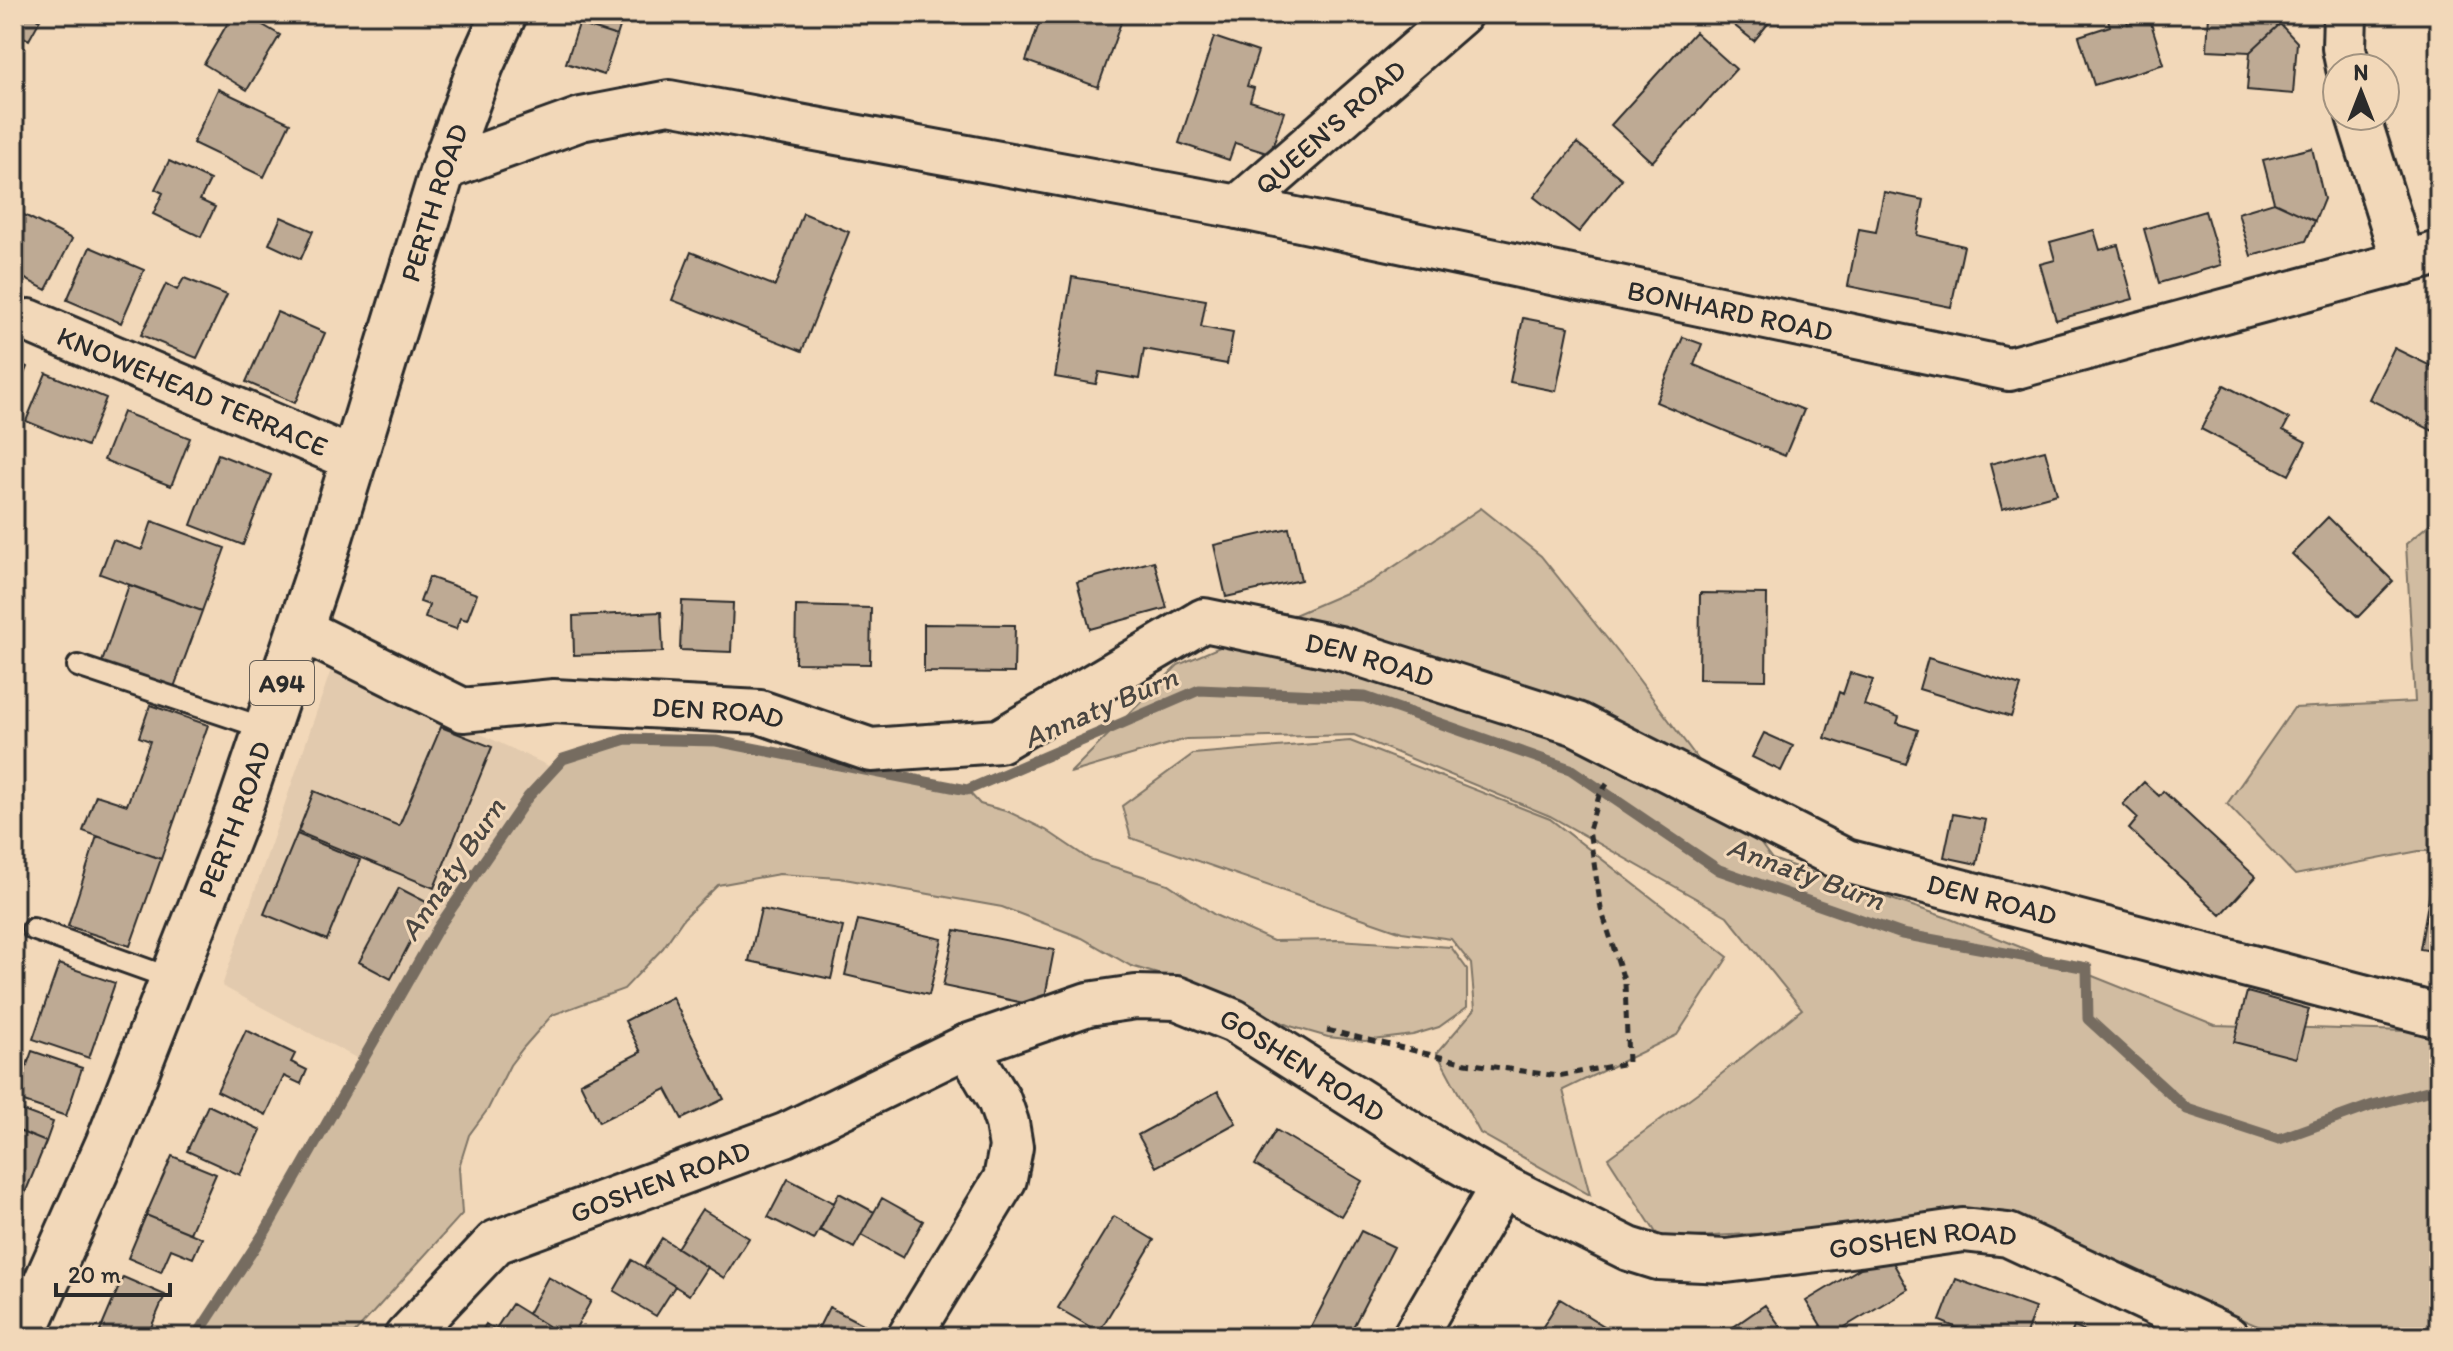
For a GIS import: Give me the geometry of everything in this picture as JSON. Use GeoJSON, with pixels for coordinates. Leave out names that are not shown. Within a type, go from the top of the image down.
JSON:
{"type":"FeatureCollection","features":[{"type":"Feature","properties":{"kind":"main road","name":"PERTH ROAD"},"geometry":{"type":"LineString","coordinates":[[22,1337],[108,1144],[267,729],[355,460],[443,169],[481,65],[504,14]]}},
{"type":"Feature","properties":{"kind":"street","name":"QUEEN'S ROAD"},"geometry":{"type":"LineString","coordinates":[[1238,207],[1460,14]]}},
{"type":"Feature","properties":{"kind":"street"},"geometry":{"type":"LineString","coordinates":[[2345,14],[2345,52]]}},
{"type":"Feature","properties":{"kind":"street","name":"BONHARD ROAD"},"geometry":{"type":"LineString","coordinates":[[443,169],[581,119],[669,102],[1238,207],[2009,369],[2422,258]]}},
{"type":"Feature","properties":{"kind":"street"},"geometry":{"type":"LineString","coordinates":[[2365,132],[2422,258]]}},
{"type":"Feature","properties":{"kind":"street","name":"KNOWEHEAD TERRACE"},"geometry":{"type":"LineString","coordinates":[[29,321],[355,460]]}},
{"type":"Feature","properties":{"kind":"street","name":"DEN ROAD"},"geometry":{"type":"LineString","coordinates":[[300,629],[463,710],[554,701],[760,712],[871,750],[999,741],[1204,620],[1339,648],[1577,724],[1846,861],[2439,1016]]}},
{"type":"Feature","properties":{"kind":"street","name":"GOSHEN ROAD"},"geometry":{"type":"LineString","coordinates":[[406,1337],[496,1242],[785,1135],[967,1046],[1088,1004],[1136,997],[1177,998],[1234,1021],[1433,1147],[1502,1186],[1629,1249],[1658,1258],[1726,1261],[1963,1230],[2008,1235],[2227,1337]]}},
{"type":"Feature","properties":{"kind":"street"},"geometry":{"type":"LineString","coordinates":[[909,1337],[1005,1179],[1011,1147],[1007,1123],[999,1100],[967,1046]]}},
{"type":"Feature","properties":{"kind":"street"},"geometry":{"type":"LineString","coordinates":[[1414,1337],[1502,1186]]}},
{"type":"Feature","properties":{"kind":"lane"},"geometry":{"type":"LineString","coordinates":[[78,666],[267,729]]}},
{"type":"Feature","properties":{"kind":"lane"},"geometry":{"type":"LineString","coordinates":[[33,929],[173,979]]}},
{"type":"Feature","properties":{"kind":"path"},"geometry":{"type":"LineString","coordinates":[[1326,1030],[1466,1063],[1558,1076],[1628,1063],[1625,983],[1601,909],[1589,830],[1599,796]]}},
{"type":"Feature","properties":{"kind":"shaded area"},"geometry":{"type":"Polygon","coordinates":[[[1481,508],[1541,556],[1625,661],[1772,859],[1948,918],[2215,1025],[2439,1032],[2439,1337],[2283,1337],[2010,1219],[1660,1239],[1608,1158],[1704,1088],[1802,1009],[1727,916],[1550,816],[1354,735],[1186,739],[1070,773],[1178,665],[1371,582],[1481,508]]]}},
{"type":"Feature","properties":{"kind":"shaded area"},"geometry":{"type":"Polygon","coordinates":[[[2439,516],[2439,851],[2419,851],[2295,875],[2227,804],[2294,708],[2415,702],[2406,544],[2439,516]]]}},
{"type":"Feature","properties":{"kind":"shaded area"},"geometry":{"type":"Polygon","coordinates":[[[333,664],[555,769],[362,1061],[222,986],[333,664]]]}},
{"type":"Feature","properties":{"kind":"shaded area"},"geometry":{"type":"Polygon","coordinates":[[[626,739],[716,741],[967,790],[980,804],[1009,812],[1046,830],[1089,859],[1168,884],[1215,915],[1273,941],[1337,940],[1451,947],[1467,969],[1467,1007],[1439,1027],[1413,1035],[1365,1041],[1328,1037],[1290,1026],[1194,985],[1131,966],[1082,938],[1002,907],[839,878],[779,874],[718,885],[684,918],[663,948],[624,989],[552,1015],[523,1048],[510,1065],[488,1109],[469,1135],[459,1167],[462,1214],[351,1337],[196,1337],[266,1229],[438,928],[528,797],[563,759],[626,739]]]}},
{"type":"Feature","properties":{"kind":"shaded area"},"geometry":{"type":"Polygon","coordinates":[[[1350,741],[1550,819],[1728,957],[1677,1035],[1563,1090],[1590,1195],[1480,1133],[1437,1053],[1475,1009],[1471,964],[1451,939],[1402,932],[1131,838],[1122,806],[1193,754],[1350,741]]]}},
{"type":"Feature","properties":{"kind":"building"},"geometry":{"type":"Polygon","coordinates":[[[14,14],[28,14],[40,20],[29,40],[14,32],[14,14]]]}},
{"type":"Feature","properties":{"kind":"building"},"geometry":{"type":"Polygon","coordinates":[[[233,14],[244,14],[280,35],[247,90],[204,64],[233,14]]]}},
{"type":"Feature","properties":{"kind":"building"},"geometry":{"type":"Polygon","coordinates":[[[582,14],[624,14],[617,36],[579,24],[582,14]]]}},
{"type":"Feature","properties":{"kind":"building"},"geometry":{"type":"Polygon","coordinates":[[[1055,14],[1124,14],[1098,87],[1026,61],[1042,15],[1053,19],[1055,14]]]}},
{"type":"Feature","properties":{"kind":"building"},"geometry":{"type":"Polygon","coordinates":[[[1720,14],[1776,14],[1754,41],[1720,14]]]}},
{"type":"Feature","properties":{"kind":"building"},"geometry":{"type":"Polygon","coordinates":[[[2125,14],[2128,24],[2149,17],[2164,64],[2094,85],[2079,36],[2110,26],[2107,16],[2125,14]]]}},
{"type":"Feature","properties":{"kind":"building"},"geometry":{"type":"Polygon","coordinates":[[[2209,14],[2270,14],[2280,24],[2250,52],[2207,50],[2209,14]]]}},
{"type":"Feature","properties":{"kind":"building"},"geometry":{"type":"Polygon","coordinates":[[[579,24],[617,36],[604,75],[566,63],[579,24]]]}},
{"type":"Feature","properties":{"kind":"building"},"geometry":{"type":"Polygon","coordinates":[[[2280,24],[2297,42],[2293,94],[2247,90],[2250,52],[2280,24]]]}},
{"type":"Feature","properties":{"kind":"building"},"geometry":{"type":"Polygon","coordinates":[[[1695,32],[1736,69],[1652,162],[1611,125],[1695,32]]]}},
{"type":"Feature","properties":{"kind":"building"},"geometry":{"type":"Polygon","coordinates":[[[1214,37],[1258,52],[1247,86],[1254,88],[1250,101],[1284,112],[1270,154],[1235,143],[1229,160],[1179,143],[1214,37]]]}},
{"type":"Feature","properties":{"kind":"building"},"geometry":{"type":"Polygon","coordinates":[[[218,89],[290,123],[264,177],[193,143],[218,89]]]}},
{"type":"Feature","properties":{"kind":"building"},"geometry":{"type":"Polygon","coordinates":[[[1577,143],[1622,179],[1579,232],[1534,197],[1577,143]]]}},
{"type":"Feature","properties":{"kind":"building"},"geometry":{"type":"Polygon","coordinates":[[[2312,148],[2324,199],[2315,221],[2274,202],[2263,160],[2312,148]]]}},
{"type":"Feature","properties":{"kind":"building"},"geometry":{"type":"Polygon","coordinates":[[[169,161],[210,180],[200,200],[215,207],[201,237],[153,214],[163,193],[155,189],[169,161]]]}},
{"type":"Feature","properties":{"kind":"building"},"geometry":{"type":"Polygon","coordinates":[[[1884,192],[1924,200],[1917,235],[1964,246],[1951,307],[1848,286],[1859,229],[1876,232],[1884,192]]]}},
{"type":"Feature","properties":{"kind":"building"},"geometry":{"type":"Polygon","coordinates":[[[2274,202],[2315,221],[2306,241],[2251,256],[2238,213],[2274,202]]]}},
{"type":"Feature","properties":{"kind":"building"},"geometry":{"type":"Polygon","coordinates":[[[2205,211],[2221,265],[2159,283],[2144,229],[2205,211]]]}},
{"type":"Feature","properties":{"kind":"building"},"geometry":{"type":"Polygon","coordinates":[[[18,212],[72,239],[46,290],[14,273],[14,221],[18,212]]]}},
{"type":"Feature","properties":{"kind":"building"},"geometry":{"type":"Polygon","coordinates":[[[803,213],[849,232],[802,351],[672,300],[691,252],[775,286],[803,213]]]}},
{"type":"Feature","properties":{"kind":"building"},"geometry":{"type":"Polygon","coordinates":[[[281,217],[313,231],[301,259],[269,244],[281,217]]]}},
{"type":"Feature","properties":{"kind":"building"},"geometry":{"type":"Polygon","coordinates":[[[2094,230],[2100,250],[2118,245],[2133,299],[2056,320],[2040,264],[2055,260],[2050,242],[2094,230]]]}},
{"type":"Feature","properties":{"kind":"building"},"geometry":{"type":"Polygon","coordinates":[[[90,247],[144,270],[121,323],[67,300],[90,247]]]}},
{"type":"Feature","properties":{"kind":"building"},"geometry":{"type":"Polygon","coordinates":[[[1072,277],[1206,300],[1201,327],[1233,333],[1227,364],[1144,349],[1139,379],[1099,372],[1096,384],[1055,377],[1072,277]]]}},
{"type":"Feature","properties":{"kind":"building"},"geometry":{"type":"Polygon","coordinates":[[[184,278],[227,295],[197,358],[141,335],[166,284],[177,290],[184,278]]]}},
{"type":"Feature","properties":{"kind":"building"},"geometry":{"type":"Polygon","coordinates":[[[277,312],[325,333],[295,403],[246,382],[277,312]]]}},
{"type":"Feature","properties":{"kind":"building"},"geometry":{"type":"Polygon","coordinates":[[[1523,318],[1569,327],[1556,391],[1510,382],[1523,318]]]}},
{"type":"Feature","properties":{"kind":"building"},"geometry":{"type":"Polygon","coordinates":[[[1683,337],[1702,344],[1694,365],[1804,410],[1785,456],[1656,402],[1683,337]]]}},
{"type":"Feature","properties":{"kind":"building"},"geometry":{"type":"Polygon","coordinates":[[[2394,348],[2439,370],[2439,434],[2369,399],[2394,348]]]}},
{"type":"Feature","properties":{"kind":"building"},"geometry":{"type":"Polygon","coordinates":[[[14,361],[27,367],[14,397],[14,361]]]}},
{"type":"Feature","properties":{"kind":"building"},"geometry":{"type":"Polygon","coordinates":[[[46,373],[106,398],[87,446],[26,421],[46,373]]]}},
{"type":"Feature","properties":{"kind":"building"},"geometry":{"type":"Polygon","coordinates":[[[2224,385],[2289,419],[2283,430],[2306,442],[2289,475],[2201,429],[2224,385]]]}},
{"type":"Feature","properties":{"kind":"building"},"geometry":{"type":"Polygon","coordinates":[[[123,412],[190,438],[171,486],[104,460],[123,412]]]}},
{"type":"Feature","properties":{"kind":"building"},"geometry":{"type":"Polygon","coordinates":[[[2045,450],[2057,494],[2002,509],[1990,464],[2045,450]]]}},
{"type":"Feature","properties":{"kind":"building"},"geometry":{"type":"Polygon","coordinates":[[[218,454],[271,475],[243,545],[191,525],[218,454]]]}},
{"type":"Feature","properties":{"kind":"building"},"geometry":{"type":"Polygon","coordinates":[[[2328,517],[2393,581],[2358,617],[2292,554],[2328,517]]]}},
{"type":"Feature","properties":{"kind":"building"},"geometry":{"type":"Polygon","coordinates":[[[152,521],[225,548],[202,611],[100,574],[113,540],[142,550],[152,521]]]}},
{"type":"Feature","properties":{"kind":"building"},"geometry":{"type":"Polygon","coordinates":[[[1289,528],[1301,580],[1226,597],[1214,545],[1289,528]]]}},
{"type":"Feature","properties":{"kind":"building"},"geometry":{"type":"Polygon","coordinates":[[[1154,561],[1167,608],[1090,629],[1077,582],[1154,561]]]}},
{"type":"Feature","properties":{"kind":"building"},"geometry":{"type":"Polygon","coordinates":[[[429,577],[477,594],[467,620],[460,618],[456,629],[425,618],[429,605],[420,602],[429,577]]]}},
{"type":"Feature","properties":{"kind":"building"},"geometry":{"type":"Polygon","coordinates":[[[129,585],[202,611],[173,690],[101,665],[129,585]]]}},
{"type":"Feature","properties":{"kind":"building"},"geometry":{"type":"Polygon","coordinates":[[[1700,593],[1767,594],[1766,680],[1699,679],[1700,593]]]}},
{"type":"Feature","properties":{"kind":"building"},"geometry":{"type":"Polygon","coordinates":[[[682,601],[733,603],[731,652],[680,650],[682,601]]]}},
{"type":"Feature","properties":{"kind":"building"},"geometry":{"type":"Polygon","coordinates":[[[796,606],[871,608],[870,664],[795,663],[796,606]]]}},
{"type":"Feature","properties":{"kind":"building"},"geometry":{"type":"Polygon","coordinates":[[[661,612],[663,652],[574,655],[573,616],[661,612]]]}},
{"type":"Feature","properties":{"kind":"building"},"geometry":{"type":"Polygon","coordinates":[[[924,624],[1015,625],[1014,673],[924,672],[924,624]]]}},
{"type":"Feature","properties":{"kind":"building"},"geometry":{"type":"Polygon","coordinates":[[[1928,658],[2021,686],[2011,717],[1919,689],[1928,658]]]}},
{"type":"Feature","properties":{"kind":"building"},"geometry":{"type":"Polygon","coordinates":[[[1850,673],[1873,680],[1864,705],[1899,717],[1897,723],[1918,730],[1906,764],[1825,738],[1839,692],[1843,694],[1850,673]]]}},
{"type":"Feature","properties":{"kind":"building"},"geometry":{"type":"Polygon","coordinates":[[[150,705],[208,725],[161,859],[83,831],[96,795],[127,805],[150,741],[139,737],[150,705]]]}},
{"type":"Feature","properties":{"kind":"building"},"geometry":{"type":"Polygon","coordinates":[[[441,727],[492,747],[434,888],[298,832],[314,791],[399,826],[441,727]]]}},
{"type":"Feature","properties":{"kind":"building"},"geometry":{"type":"Polygon","coordinates":[[[1764,733],[1793,746],[1781,771],[1752,757],[1764,733]]]}},
{"type":"Feature","properties":{"kind":"building"},"geometry":{"type":"Polygon","coordinates":[[[2144,782],[2159,796],[2163,791],[2256,877],[2221,915],[2129,829],[2138,818],[2123,804],[2144,782]]]}},
{"type":"Feature","properties":{"kind":"building"},"geometry":{"type":"Polygon","coordinates":[[[1953,814],[1986,820],[1977,864],[1944,857],[1953,814]]]}},
{"type":"Feature","properties":{"kind":"building"},"geometry":{"type":"Polygon","coordinates":[[[297,834],[360,860],[327,940],[264,914],[297,834]]]}},
{"type":"Feature","properties":{"kind":"building"},"geometry":{"type":"Polygon","coordinates":[[[97,836],[161,859],[130,946],[68,926],[97,836]]]}},
{"type":"Feature","properties":{"kind":"building"},"geometry":{"type":"Polygon","coordinates":[[[2435,863],[2439,864],[2439,952],[2420,949],[2435,863]]]}},
{"type":"Feature","properties":{"kind":"building"},"geometry":{"type":"Polygon","coordinates":[[[399,888],[430,904],[391,979],[359,962],[399,888]]]}},
{"type":"Feature","properties":{"kind":"building"},"geometry":{"type":"Polygon","coordinates":[[[761,909],[843,927],[831,979],[749,961],[761,909]]]}},
{"type":"Feature","properties":{"kind":"building"},"geometry":{"type":"Polygon","coordinates":[[[858,920],[942,939],[929,995],[845,975],[858,920]]]}},
{"type":"Feature","properties":{"kind":"building"},"geometry":{"type":"Polygon","coordinates":[[[955,930],[1054,950],[1043,1007],[943,986],[955,930]]]}},
{"type":"Feature","properties":{"kind":"building"},"geometry":{"type":"Polygon","coordinates":[[[59,964],[115,983],[89,1058],[33,1039],[59,964]]]}},
{"type":"Feature","properties":{"kind":"building"},"geometry":{"type":"Polygon","coordinates":[[[2247,992],[2309,1009],[2296,1058],[2234,1042],[2247,992]]]}},
{"type":"Feature","properties":{"kind":"building"},"geometry":{"type":"Polygon","coordinates":[[[672,997],[724,1099],[682,1119],[666,1089],[599,1122],[580,1083],[641,1052],[625,1021],[672,997]]]}},
{"type":"Feature","properties":{"kind":"building"},"geometry":{"type":"Polygon","coordinates":[[[246,1030],[295,1054],[291,1062],[307,1070],[301,1084],[284,1076],[266,1115],[217,1091],[246,1030]]]}},
{"type":"Feature","properties":{"kind":"building"},"geometry":{"type":"Polygon","coordinates":[[[32,1051],[82,1068],[66,1116],[15,1099],[32,1051]]]}},
{"type":"Feature","properties":{"kind":"building"},"geometry":{"type":"Polygon","coordinates":[[[1218,1091],[1236,1123],[1156,1167],[1138,1135],[1218,1091]]]}},
{"type":"Feature","properties":{"kind":"building"},"geometry":{"type":"Polygon","coordinates":[[[208,1105],[261,1130],[240,1175],[187,1151],[208,1105]]]}},
{"type":"Feature","properties":{"kind":"building"},"geometry":{"type":"Polygon","coordinates":[[[18,1109],[53,1122],[46,1142],[14,1129],[18,1109]]]}},
{"type":"Feature","properties":{"kind":"building"},"geometry":{"type":"Polygon","coordinates":[[[14,1129],[46,1142],[14,1220],[14,1129]]]}},
{"type":"Feature","properties":{"kind":"building"},"geometry":{"type":"Polygon","coordinates":[[[1276,1130],[1362,1181],[1341,1216],[1255,1165],[1276,1130]]]}},
{"type":"Feature","properties":{"kind":"building"},"geometry":{"type":"Polygon","coordinates":[[[172,1156],[216,1174],[190,1233],[146,1215],[172,1156]]]}},
{"type":"Feature","properties":{"kind":"building"},"geometry":{"type":"Polygon","coordinates":[[[788,1179],[834,1203],[814,1240],[768,1217],[788,1179]]]}},
{"type":"Feature","properties":{"kind":"building"},"geometry":{"type":"Polygon","coordinates":[[[839,1193],[874,1212],[854,1248],[820,1230],[839,1193]]]}},
{"type":"Feature","properties":{"kind":"building"},"geometry":{"type":"Polygon","coordinates":[[[882,1198],[923,1221],[903,1258],[861,1235],[882,1198]]]}},
{"type":"Feature","properties":{"kind":"building"},"geometry":{"type":"Polygon","coordinates":[[[702,1209],[749,1238],[724,1278],[677,1248],[702,1209]]]}},
{"type":"Feature","properties":{"kind":"building"},"geometry":{"type":"Polygon","coordinates":[[[146,1215],[202,1238],[193,1258],[171,1249],[161,1272],[128,1258],[146,1215]]]}},
{"type":"Feature","properties":{"kind":"building"},"geometry":{"type":"Polygon","coordinates":[[[1114,1216],[1154,1240],[1099,1332],[1058,1308],[1114,1216]]]}},
{"type":"Feature","properties":{"kind":"building"},"geometry":{"type":"Polygon","coordinates":[[[1361,1231],[1394,1247],[1348,1337],[1306,1337],[1361,1231]]]}},
{"type":"Feature","properties":{"kind":"building"},"geometry":{"type":"Polygon","coordinates":[[[662,1238],[707,1267],[689,1295],[644,1267],[662,1238]]]}},
{"type":"Feature","properties":{"kind":"building"},"geometry":{"type":"Polygon","coordinates":[[[1887,1252],[1908,1289],[1828,1337],[1806,1301],[1887,1252]]]}},
{"type":"Feature","properties":{"kind":"building"},"geometry":{"type":"Polygon","coordinates":[[[632,1260],[675,1286],[656,1316],[614,1291],[632,1260]]]}},
{"type":"Feature","properties":{"kind":"building"},"geometry":{"type":"Polygon","coordinates":[[[123,1277],[165,1295],[147,1337],[114,1337],[100,1331],[123,1277]]]}},
{"type":"Feature","properties":{"kind":"building"},"geometry":{"type":"Polygon","coordinates":[[[548,1277],[591,1301],[571,1337],[528,1314],[548,1277]]]}},
{"type":"Feature","properties":{"kind":"building"},"geometry":{"type":"Polygon","coordinates":[[[1956,1279],[2035,1308],[2025,1337],[1979,1337],[1940,1321],[1956,1279]]]}},
{"type":"Feature","properties":{"kind":"building"},"geometry":{"type":"Polygon","coordinates":[[[1560,1299],[1622,1337],[1537,1336],[1560,1299]]]}},
{"type":"Feature","properties":{"kind":"building"},"geometry":{"type":"Polygon","coordinates":[[[512,1304],[559,1333],[557,1337],[507,1337],[495,1330],[512,1304]]]}},
{"type":"Feature","properties":{"kind":"building"},"geometry":{"type":"Polygon","coordinates":[[[1765,1305],[1788,1337],[1719,1337],[1765,1305]]]}},
{"type":"Feature","properties":{"kind":"building"},"geometry":{"type":"Polygon","coordinates":[[[829,1307],[870,1328],[865,1337],[814,1337],[829,1307]]]}},
{"type":"Feature","properties":{"kind":"building"},"geometry":{"type":"Polygon","coordinates":[[[486,1324],[495,1330],[507,1337],[478,1337],[486,1324]]]}},
{"type":"Feature","properties":{"kind":"building"},"geometry":{"type":"Polygon","coordinates":[[[2074,1327],[2101,1337],[2070,1337],[2074,1327]]]}},
{"type":"Feature","properties":{"kind":"waterway","name":"Annaty Burn"},"geometry":{"type":"LineString","coordinates":[[196,1337],[266,1230],[438,928],[528,797],[563,759],[626,739],[716,741],[967,790],[1199,690],[1365,697],[1570,769],[1719,870],[1902,934],[2087,968],[2088,1019],[2187,1109],[2279,1139],[2373,1105],[2439,1088]]}}]}
